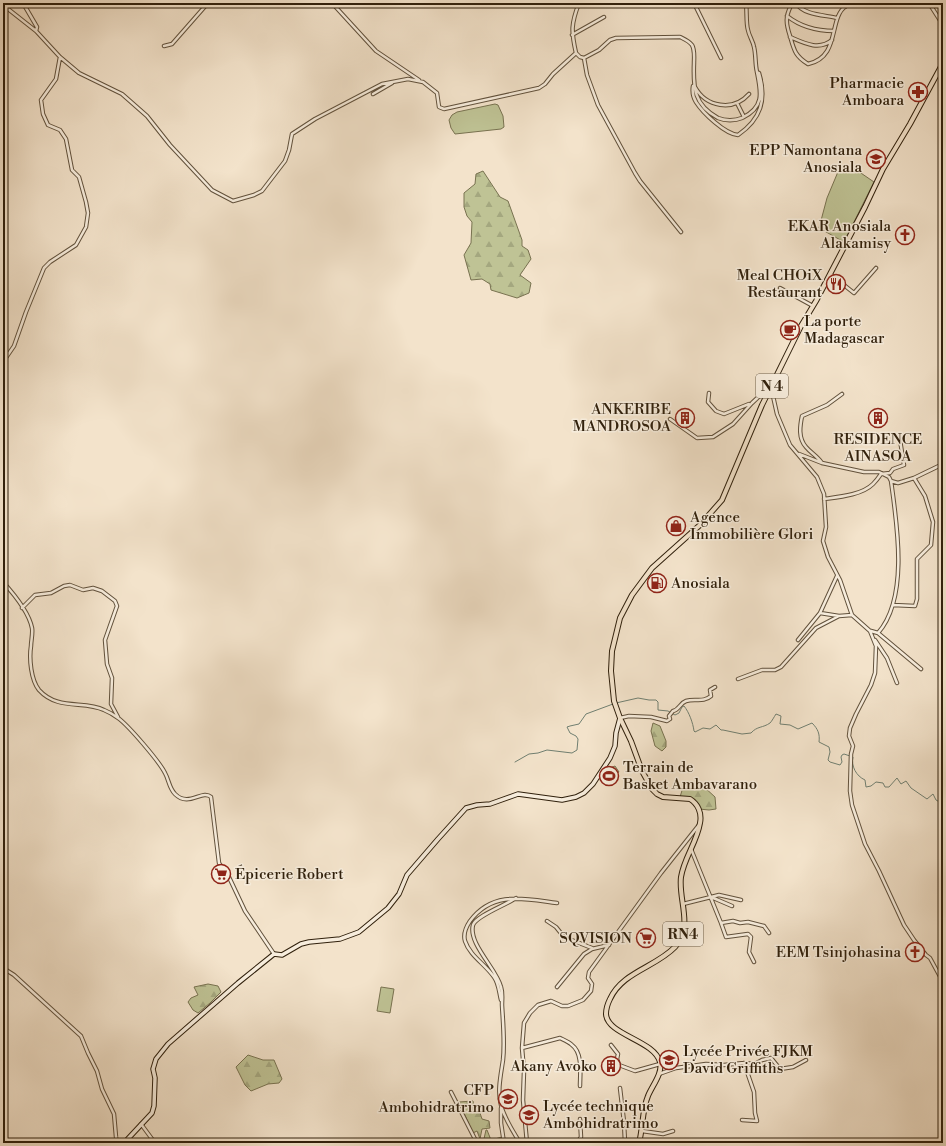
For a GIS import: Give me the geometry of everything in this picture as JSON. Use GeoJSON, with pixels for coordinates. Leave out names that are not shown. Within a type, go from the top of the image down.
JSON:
{"type":"FeatureCollection","features":[{"type":"Feature","properties":{"kind":"main road","name":"N 4"},"geometry":{"type":"LineString","coordinates":[[620,718],[615,703],[611,671],[612,651],[620,618],[624,609],[652,568],[700,525],[722,500],[762,405],[801,326],[865,207],[883,168],[910,124],[943,63]]}},
{"type":"Feature","properties":{"kind":"main road"},"geometry":{"type":"LineString","coordinates":[[620,718],[648,784],[657,794],[663,797],[682,798],[694,802],[700,811],[700,823]]}},
{"type":"Feature","properties":{"kind":"main road","name":"RN4"},"geometry":{"type":"LineString","coordinates":[[661,1064],[658,1056],[652,1049],[626,1036],[612,1024],[606,1016],[606,1012],[610,999],[618,987],[640,970],[668,954],[681,940],[684,926],[681,877],[684,864],[700,823]]}},
{"type":"Feature","properties":{"kind":"main road"},"geometry":{"type":"LineString","coordinates":[[639,1143],[647,1097],[661,1064]]}},
{"type":"Feature","properties":{"kind":"street"},"geometry":{"type":"LineString","coordinates":[[23,3],[37,27],[36,31]]}},
{"type":"Feature","properties":{"kind":"street"},"geometry":{"type":"LineString","coordinates":[[164,46],[172,44],[208,3]]}},
{"type":"Feature","properties":{"kind":"street"},"geometry":{"type":"LineString","coordinates":[[332,3],[376,51],[437,93],[439,107],[444,109],[539,88],[545,84],[553,74],[576,53]]}},
{"type":"Feature","properties":{"kind":"street"},"geometry":{"type":"LineString","coordinates":[[336,8],[343,3]]}},
{"type":"Feature","properties":{"kind":"street"},"geometry":{"type":"LineString","coordinates":[[579,3],[573,18],[572,35],[576,53],[580,57],[584,58]]}},
{"type":"Feature","properties":{"kind":"street"},"geometry":{"type":"LineString","coordinates":[[694,3],[721,58]]}},
{"type":"Feature","properties":{"kind":"street"},"geometry":{"type":"LineString","coordinates":[[694,85],[695,93],[704,107],[720,119],[737,120],[755,109],[759,103],[761,88],[754,49],[747,28],[748,21],[746,3]]}},
{"type":"Feature","properties":{"kind":"street"},"geometry":{"type":"LineString","coordinates":[[792,3],[787,16],[786,24],[792,45],[797,54],[808,64],[818,60],[826,53],[832,39],[837,18],[845,7],[854,3]]}},
{"type":"Feature","properties":{"kind":"street"},"geometry":{"type":"LineString","coordinates":[[796,3],[797,6],[806,11],[837,18]]}},
{"type":"Feature","properties":{"kind":"street"},"geometry":{"type":"LineString","coordinates":[[834,3],[845,7]]}},
{"type":"Feature","properties":{"kind":"street"},"geometry":{"type":"LineString","coordinates":[[929,3],[943,24]]}},
{"type":"Feature","properties":{"kind":"street"},"geometry":{"type":"LineString","coordinates":[[3,5],[36,31],[60,58],[79,73],[122,94],[147,116],[170,145],[212,190],[233,200],[254,196],[262,191],[285,161],[292,134],[315,119],[382,84],[408,79],[423,82]]}},
{"type":"Feature","properties":{"kind":"street"},"geometry":{"type":"LineString","coordinates":[[787,16],[799,25],[824,31],[834,31]]}},
{"type":"Feature","properties":{"kind":"street"},"geometry":{"type":"LineString","coordinates":[[572,35],[604,17]]}},
{"type":"Feature","properties":{"kind":"street"},"geometry":{"type":"LineString","coordinates":[[790,36],[809,45],[824,44],[832,39]]}},
{"type":"Feature","properties":{"kind":"street"},"geometry":{"type":"LineString","coordinates":[[584,58],[599,50],[610,40],[616,38],[680,37],[686,40],[692,45],[694,58],[693,95],[696,101],[702,109],[725,131],[734,135],[738,135],[752,122],[762,106],[763,88],[759,73],[757,71]]}},
{"type":"Feature","properties":{"kind":"street"},"geometry":{"type":"LineString","coordinates":[[3,362],[14,346],[44,268],[50,262],[76,245],[86,227],[88,213],[86,202],[79,177],[72,170],[66,139],[60,130],[48,125],[43,114],[41,100],[56,79],[60,58]]}},
{"type":"Feature","properties":{"kind":"street"},"geometry":{"type":"LineString","coordinates":[[584,58],[586,75],[598,105],[635,173],[681,232]]}},
{"type":"Feature","properties":{"kind":"street"},"geometry":{"type":"LineString","coordinates":[[373,94],[394,82]]}},
{"type":"Feature","properties":{"kind":"street"},"geometry":{"type":"LineString","coordinates":[[694,85],[698,93],[708,101],[725,105],[737,103],[749,94]]}},
{"type":"Feature","properties":{"kind":"street"},"geometry":{"type":"LineString","coordinates":[[737,103],[744,117]]}},
{"type":"Feature","properties":{"kind":"street"},"geometry":{"type":"LineString","coordinates":[[830,274],[854,293],[876,268]]}},
{"type":"Feature","properties":{"kind":"street"},"geometry":{"type":"LineString","coordinates":[[780,288],[813,306]]}},
{"type":"Feature","properties":{"kind":"street"},"geometry":{"type":"LineString","coordinates":[[670,419],[697,438],[713,437],[733,424],[774,382]]}},
{"type":"Feature","properties":{"kind":"street"},"geometry":{"type":"LineString","coordinates":[[774,382],[773,396],[777,414],[790,445],[817,477],[824,494],[826,527],[823,541],[832,568],[837,576],[852,615],[870,631],[887,658],[897,683]]}},
{"type":"Feature","properties":{"kind":"street"},"geometry":{"type":"LineString","coordinates":[[709,393],[708,402],[716,411],[724,414],[752,403]]}},
{"type":"Feature","properties":{"kind":"street"},"geometry":{"type":"LineString","coordinates":[[822,463],[817,456],[805,446],[799,430],[802,416],[826,405],[842,394]]}},
{"type":"Feature","properties":{"kind":"street"},"geometry":{"type":"LineString","coordinates":[[824,499],[846,496],[868,488],[874,484],[881,474],[890,473],[893,469],[904,465],[900,440]]}},
{"type":"Feature","properties":{"kind":"street"},"geometry":{"type":"LineString","coordinates":[[796,453],[822,463],[864,472],[879,472],[889,477],[891,481],[899,542],[898,574],[893,605],[886,622],[878,633]]}},
{"type":"Feature","properties":{"kind":"street"},"geometry":{"type":"LineString","coordinates":[[891,481],[898,483],[914,478],[943,464]]}},
{"type":"Feature","properties":{"kind":"street"},"geometry":{"type":"LineString","coordinates":[[893,605],[915,606],[917,599],[917,559],[931,545],[934,522],[925,498],[914,478]]}},
{"type":"Feature","properties":{"kind":"street"},"geometry":{"type":"LineString","coordinates":[[798,640],[820,613],[837,576]]}},
{"type":"Feature","properties":{"kind":"street"},"geometry":{"type":"LineString","coordinates":[[3,582],[12,592],[22,608],[32,629],[30,652],[31,672],[39,689],[50,698],[68,705],[94,706],[118,718]]}},
{"type":"Feature","properties":{"kind":"street"},"geometry":{"type":"LineString","coordinates":[[22,608],[35,595],[51,593],[64,586],[70,585],[83,590],[93,588],[102,591],[115,600],[117,606],[105,640],[107,664],[112,678],[110,704],[118,718],[152,754],[165,772],[170,788],[175,794],[181,798],[190,800],[205,794],[211,796],[220,863],[228,875],[246,911],[274,954]]}},
{"type":"Feature","properties":{"kind":"street"},"geometry":{"type":"LineString","coordinates":[[820,613],[839,616],[852,615]]}},
{"type":"Feature","properties":{"kind":"street"},"geometry":{"type":"LineString","coordinates":[[738,679],[762,670],[775,670],[781,667],[816,628],[839,616]]}},
{"type":"Feature","properties":{"kind":"street"},"geometry":{"type":"LineString","coordinates":[[870,631],[878,633],[921,669]]}},
{"type":"Feature","properties":{"kind":"street"},"geometry":{"type":"LineString","coordinates":[[875,640],[875,673],[871,685],[850,728],[849,736],[853,746],[851,754],[850,791],[852,805],[865,844],[904,925],[914,940],[930,958],[943,982]]}},
{"type":"Feature","properties":{"kind":"street"},"geometry":{"type":"LineString","coordinates":[[124,1143],[152,1113],[154,1106],[155,1078],[153,1069],[156,1059],[168,1044],[274,954],[282,955],[310,942],[340,939],[359,932],[388,908],[399,894],[407,875],[466,808],[476,805],[490,804],[518,794],[548,800],[562,800],[576,797],[584,793],[593,784],[610,758],[615,746],[616,733],[620,718],[629,716],[651,717],[667,721],[670,719],[669,716],[673,711],[683,703],[687,701],[704,701],[711,696],[710,690],[715,687]]}},
{"type":"Feature","properties":{"kind":"street"},"geometry":{"type":"LineString","coordinates":[[527,1143],[523,1100],[524,1077],[522,1048],[524,1023],[530,1013],[538,1005],[550,1001],[562,1006],[568,1006],[583,1000],[591,991],[592,984],[588,978],[589,972],[661,873],[700,823]]}},
{"type":"Feature","properties":{"kind":"street"},"geometry":{"type":"LineString","coordinates":[[691,848],[726,937],[748,934],[751,937],[749,952],[754,962]]}},
{"type":"Feature","properties":{"kind":"street"},"geometry":{"type":"LineString","coordinates":[[683,904],[720,895],[741,900]]}},
{"type":"Feature","properties":{"kind":"street"},"geometry":{"type":"LineString","coordinates":[[711,896],[732,906]]}},
{"type":"Feature","properties":{"kind":"street"},"geometry":{"type":"LineString","coordinates":[[502,1003],[498,985],[494,978],[469,948],[465,940],[465,932],[468,924],[472,918],[489,904],[497,900],[516,898],[558,903]]}},
{"type":"Feature","properties":{"kind":"street"},"geometry":{"type":"LineString","coordinates":[[516,898],[479,918],[474,923],[472,931],[502,989],[503,1056],[499,1096],[502,1107],[520,1143]]}},
{"type":"Feature","properties":{"kind":"street"},"geometry":{"type":"LineString","coordinates":[[547,921],[556,927],[564,937],[592,949]]}},
{"type":"Feature","properties":{"kind":"street"},"geometry":{"type":"LineString","coordinates":[[721,923],[733,921],[740,923],[748,922],[764,926],[769,933]]}},
{"type":"Feature","properties":{"kind":"street"},"geometry":{"type":"LineString","coordinates":[[557,987],[584,954],[592,949],[608,945]]}},
{"type":"Feature","properties":{"kind":"street"},"geometry":{"type":"LineString","coordinates":[[3,968],[14,975],[81,1036],[98,1071],[102,1089],[114,1114],[117,1143]]}},
{"type":"Feature","properties":{"kind":"street"},"geometry":{"type":"LineString","coordinates":[[522,1048],[560,1038],[573,1045],[578,1055],[580,1086]]}},
{"type":"Feature","properties":{"kind":"street"},"geometry":{"type":"LineString","coordinates":[[611,1045],[618,1054],[617,1059],[619,1065],[635,1071],[661,1064]]}},
{"type":"Feature","properties":{"kind":"street"},"geometry":{"type":"LineString","coordinates":[[658,1074],[676,1068],[706,1064],[724,1065],[744,1062],[755,1064],[762,1060],[771,1058],[780,1069],[793,1067],[806,1060]]}},
{"type":"Feature","properties":{"kind":"street"},"geometry":{"type":"LineString","coordinates":[[742,1120],[757,1120],[755,1113],[754,1092],[744,1062]]}},
{"type":"Feature","properties":{"kind":"street"},"geometry":{"type":"LineString","coordinates":[[620,1088],[625,1143]]}},
{"type":"Feature","properties":{"kind":"street"},"geometry":{"type":"LineString","coordinates":[[451,1092],[477,1143]]}},
{"type":"Feature","properties":{"kind":"street"},"geometry":{"type":"LineString","coordinates":[[502,1107],[501,1123],[504,1143]]}},
{"type":"Feature","properties":{"kind":"street"},"geometry":{"type":"LineString","coordinates":[[570,1143],[579,1140],[581,1137],[580,1119]]}},
{"type":"Feature","properties":{"kind":"street"},"geometry":{"type":"LineString","coordinates":[[141,1124],[155,1143]]}},
{"type":"Feature","properties":{"kind":"street"},"geometry":{"type":"LineString","coordinates":[[642,1131],[663,1134],[673,1131]]}},
{"type":"Feature","properties":{"kind":"green space"},"geometry":{"type":"Polygon","coordinates":[[[495,104],[498,105],[503,116],[504,127],[501,129],[455,134],[451,128],[449,120],[452,115],[457,112],[495,104]]]}},
{"type":"Feature","properties":{"kind":"green space"},"geometry":{"type":"Polygon","coordinates":[[[840,167],[855,169],[874,182],[844,242],[819,228],[827,198],[840,167]]]}},
{"type":"Feature","properties":{"kind":"green space"},"geometry":{"type":"Polygon","coordinates":[[[483,171],[500,197],[508,201],[522,240],[522,246],[528,250],[531,259],[520,275],[531,283],[529,293],[517,298],[491,290],[490,284],[482,279],[471,280],[464,255],[471,243],[472,222],[467,216],[464,207],[464,193],[475,184],[476,174],[483,171]]]}},
{"type":"Feature","properties":{"kind":"green space"},"geometry":{"type":"Polygon","coordinates":[[[653,723],[660,726],[666,741],[666,747],[662,751],[655,746],[651,731],[653,723]]]}},
{"type":"Feature","properties":{"kind":"green space","name":"Terrain de Basket Ambavarano"},"geometry":{"type":"Polygon","coordinates":[[[615,766],[619,772],[606,779],[603,771],[615,766]]]}},
{"type":"Feature","properties":{"kind":"green space"},"geometry":{"type":"Polygon","coordinates":[[[684,784],[703,786],[715,797],[716,809],[699,809],[694,802],[680,797],[684,784]]]}},
{"type":"Feature","properties":{"kind":"green space"},"geometry":{"type":"Polygon","coordinates":[[[208,984],[218,986],[221,992],[198,1013],[193,1010],[188,1002],[191,998],[198,995],[194,987],[208,984]]]}},
{"type":"Feature","properties":{"kind":"green space"},"geometry":{"type":"Polygon","coordinates":[[[381,987],[394,989],[390,1013],[377,1011],[381,987]]]}},
{"type":"Feature","properties":{"kind":"green space"},"geometry":{"type":"Polygon","coordinates":[[[248,1055],[263,1060],[274,1060],[282,1079],[279,1083],[268,1084],[251,1091],[245,1085],[236,1067],[248,1055]]]}},
{"type":"Feature","properties":{"kind":"green space"},"geometry":{"type":"Polygon","coordinates":[[[473,1101],[474,1107],[479,1110],[482,1119],[489,1121],[490,1128],[482,1129],[480,1139],[477,1131],[473,1133],[459,1102],[473,1101]]]}},
{"type":"Feature","properties":{"kind":"green space"},"geometry":{"type":"Polygon","coordinates":[[[486,1130],[491,1140],[502,1137],[503,1143],[483,1143],[486,1130]]]}},
{"type":"Feature","properties":{"kind":"waterway"},"geometry":{"type":"LineString","coordinates":[[616,703],[638,698],[656,700],[658,702],[658,710],[668,711],[675,715],[679,713],[684,706],[688,711],[695,732],[703,728],[710,729],[716,725],[721,730],[742,734],[751,733],[756,729],[770,723],[776,714],[781,716],[780,724],[790,725],[798,729],[812,723],[818,732],[819,742],[829,747],[830,752],[828,760],[840,765],[842,762],[842,755],[844,754],[853,757],[855,770],[859,776],[865,780],[866,787],[871,786],[876,782],[883,783],[885,787],[889,787],[897,778],[901,784],[906,781],[911,788],[927,799],[933,794],[936,800],[943,804]]}},
{"type":"Feature","properties":{"kind":"waterway"},"geometry":{"type":"LineString","coordinates":[[515,762],[529,754],[547,750],[572,753],[577,750],[578,739],[570,733],[567,727],[579,724],[586,714],[613,704]]}},
{"type":"Feature","properties":{"kind":"place","name":"Pharmacie Amboara"},"geometry":{"type":"Point","coordinates":[918,92]}},
{"type":"Feature","properties":{"kind":"place","name":"EPP Namontana Anosiala"},"geometry":{"type":"Point","coordinates":[876,159]}},
{"type":"Feature","properties":{"kind":"place","name":"EKAR Anosiala Alakamisy"},"geometry":{"type":"Point","coordinates":[905,235]}},
{"type":"Feature","properties":{"kind":"place","name":"Meal CHOiX Restaurant"},"geometry":{"type":"Point","coordinates":[836,284]}},
{"type":"Feature","properties":{"kind":"place","name":"La porte Madagascar"},"geometry":{"type":"Point","coordinates":[790,330]}},
{"type":"Feature","properties":{"kind":"place","name":"ANKERIBE MANDROSOA"},"geometry":{"type":"Point","coordinates":[685,418]}},
{"type":"Feature","properties":{"kind":"place","name":"RESIDENCE AINASOA"},"geometry":{"type":"Point","coordinates":[878,418]}},
{"type":"Feature","properties":{"kind":"place","name":"Agence Immobilière Glori"},"geometry":{"type":"Point","coordinates":[676,526]}},
{"type":"Feature","properties":{"kind":"place","name":"Anosiala"},"geometry":{"type":"Point","coordinates":[657,583]}},
{"type":"Feature","properties":{"kind":"place","name":"Terrain de Basket Ambavarano"},"geometry":{"type":"Point","coordinates":[609,776]}},
{"type":"Feature","properties":{"kind":"place","name":"Épicerie Robert"},"geometry":{"type":"Point","coordinates":[221,874]}},
{"type":"Feature","properties":{"kind":"place","name":"SQVISION"},"geometry":{"type":"Point","coordinates":[646,938]}},
{"type":"Feature","properties":{"kind":"place","name":"EEM Tsinjohasina"},"geometry":{"type":"Point","coordinates":[915,952]}},
{"type":"Feature","properties":{"kind":"place","name":"Lycée Privée FJKM David Griffiths"},"geometry":{"type":"Point","coordinates":[669,1060]}},
{"type":"Feature","properties":{"kind":"place","name":"Akany Avoko"},"geometry":{"type":"Point","coordinates":[611,1066]}},
{"type":"Feature","properties":{"kind":"place","name":"CFP Ambohidratrimo"},"geometry":{"type":"Point","coordinates":[508,1099]}},
{"type":"Feature","properties":{"kind":"place","name":"Lycée technique Ambohidratrimo"},"geometry":{"type":"Point","coordinates":[529,1115]}}]}
